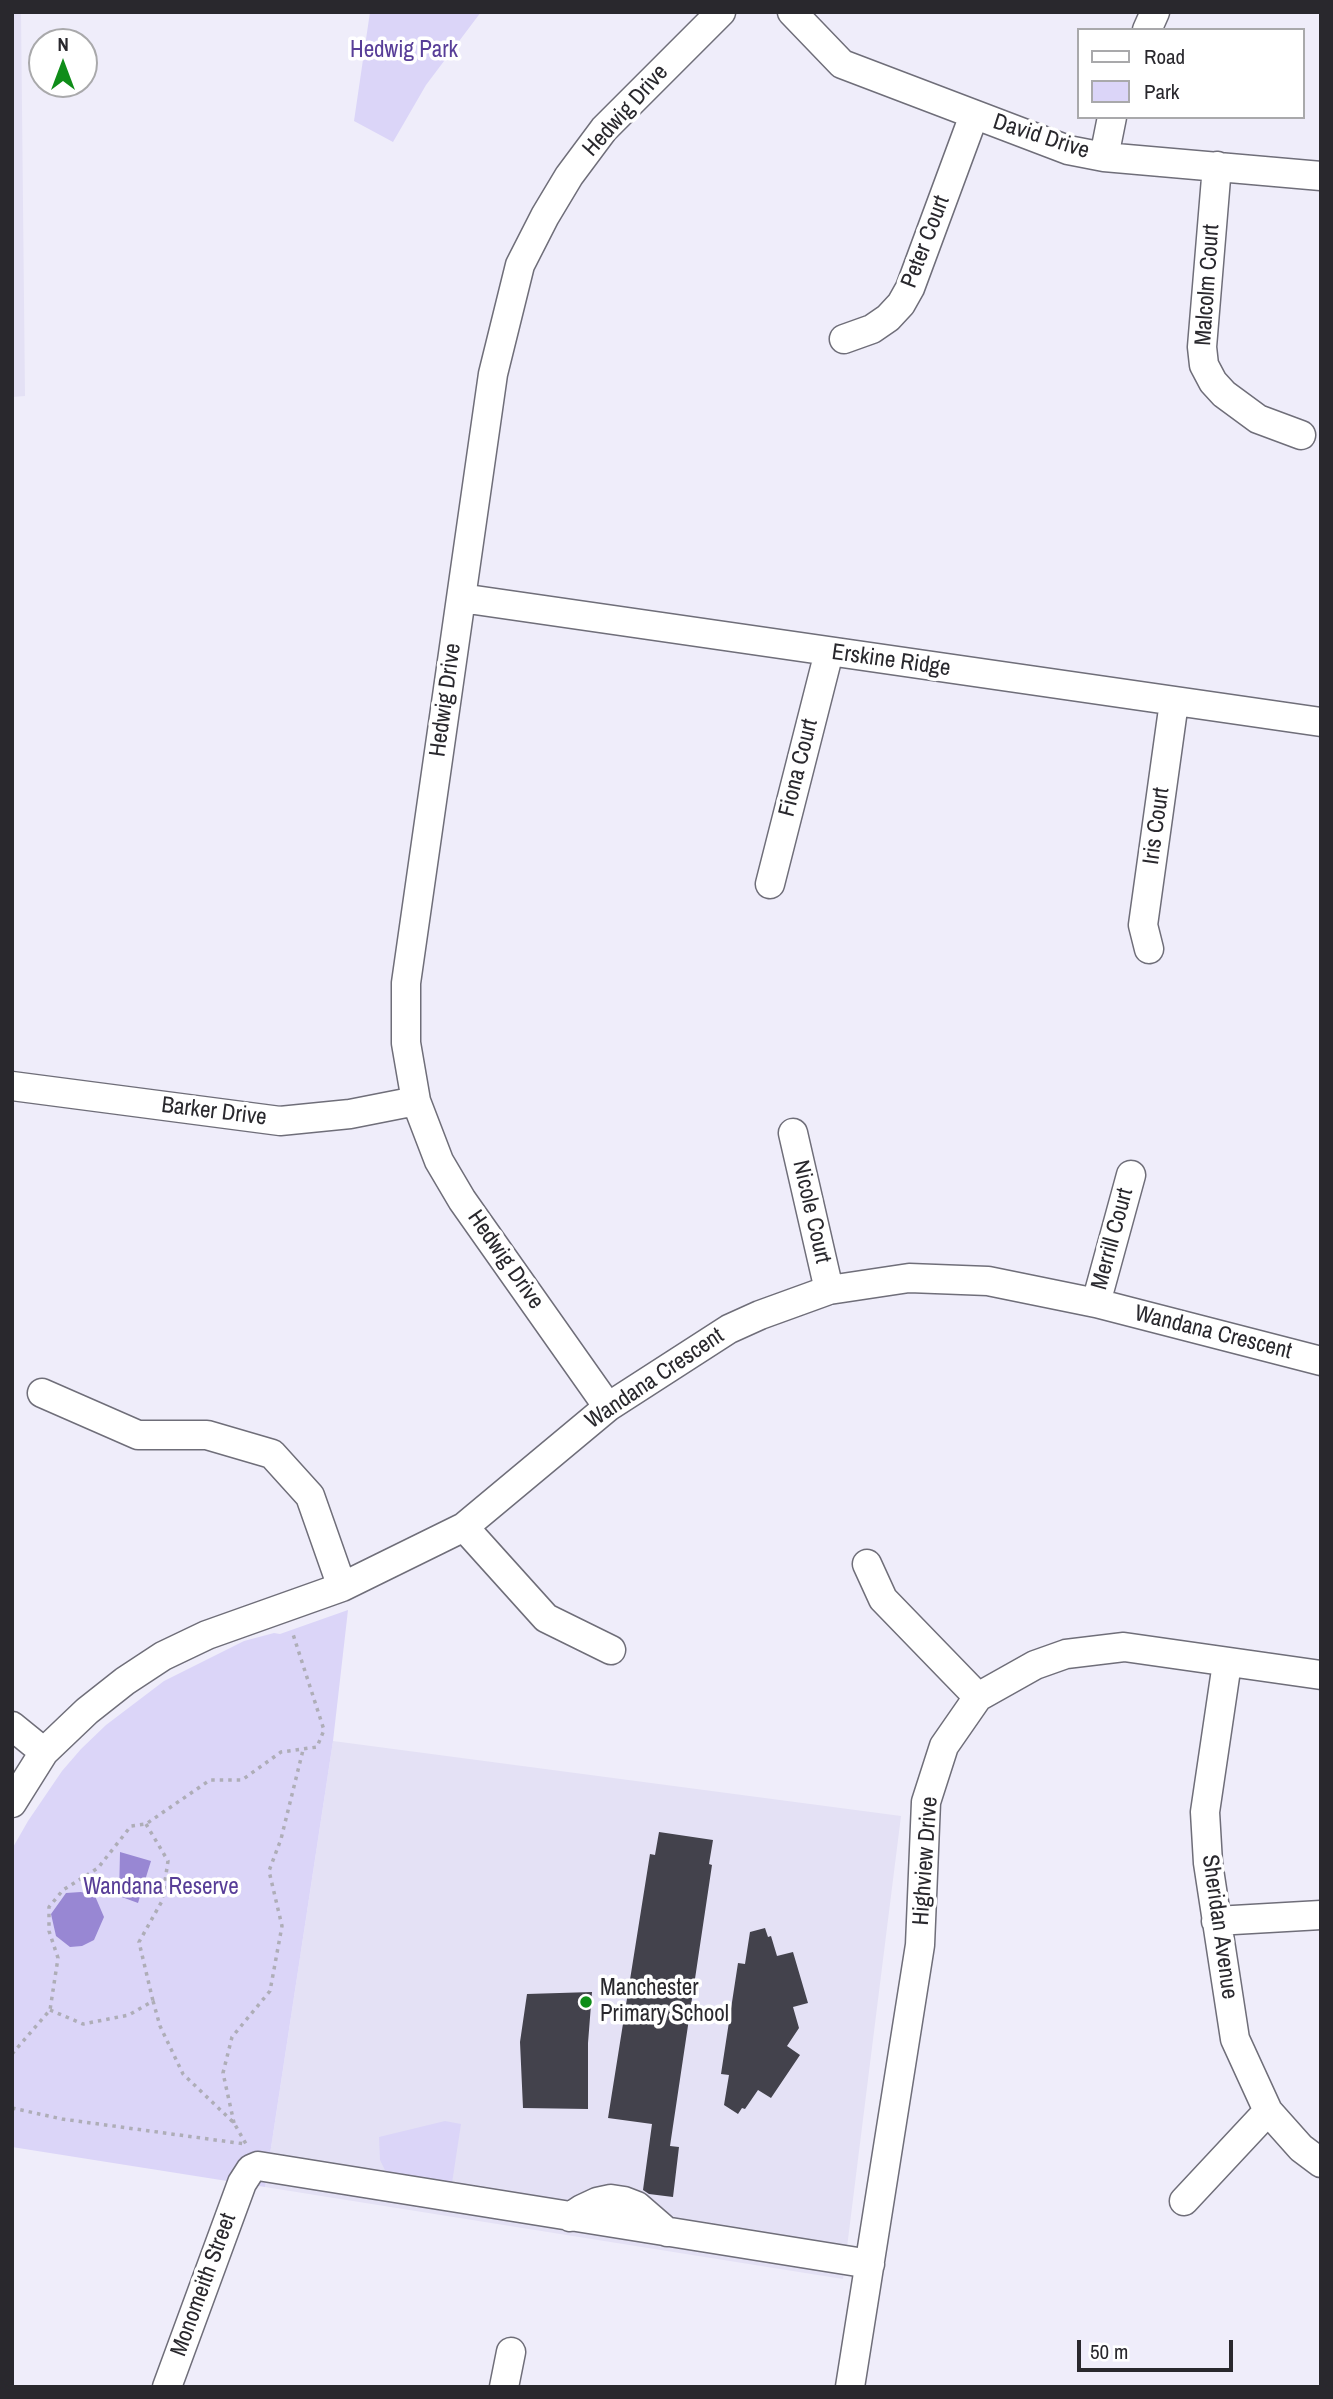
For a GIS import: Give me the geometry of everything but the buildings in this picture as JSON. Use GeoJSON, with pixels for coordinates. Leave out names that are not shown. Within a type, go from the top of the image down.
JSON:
{"type":"FeatureCollection","features":[{"type":"Feature","properties":{"kind":"street","name":"Hedwig Drive"},"geometry":{"type":"LineString","coordinates":[[608,1407],[462,1200],[439,1161],[416,1101],[406,1043],[406,983],[493,374],[520,265],[569,176],[604,129],[721,12]]}},
{"type":"Feature","properties":{"kind":"street","name":"David Drive"},"geometry":{"type":"LineString","coordinates":[[792,12],[842,64],[1068,150],[1104,157],[1321,176]]}},
{"type":"Feature","properties":{"kind":"street"},"geometry":{"type":"LineString","coordinates":[[1148,28],[1156,12]]}},
{"type":"Feature","properties":{"kind":"street","name":"Peter Court"},"geometry":{"type":"LineString","coordinates":[[844,339],[872,329],[888,318],[901,304],[910,288],[974,116]]}},
{"type":"Feature","properties":{"kind":"street"},"geometry":{"type":"LineString","coordinates":[[1104,157],[1112,119]]}},
{"type":"Feature","properties":{"kind":"street","name":"Malcolm Court"},"geometry":{"type":"LineString","coordinates":[[1217,166],[1202,347],[1204,365],[1213,382],[1224,394],[1258,419],[1301,435]]}},
{"type":"Feature","properties":{"kind":"street","name":"Erskine Ridge"},"geometry":{"type":"LineString","coordinates":[[461,598],[1321,722]]}},
{"type":"Feature","properties":{"kind":"street","name":"Fiona Court"},"geometry":{"type":"LineString","coordinates":[[770,884],[829,652]]}},
{"type":"Feature","properties":{"kind":"street","name":"Iris Court"},"geometry":{"type":"LineString","coordinates":[[1149,948],[1143,925],[1174,702]]}},
{"type":"Feature","properties":{"kind":"street","name":"Barker Drive"},"geometry":{"type":"LineString","coordinates":[[12,1086],[280,1121],[350,1114],[416,1101]]}},
{"type":"Feature","properties":{"kind":"street","name":"Nicole Court"},"geometry":{"type":"LineString","coordinates":[[793,1133],[829,1290]]}},
{"type":"Feature","properties":{"kind":"street","name":"Merrill Court"},"geometry":{"type":"LineString","coordinates":[[1096,1303],[1131,1175]]}},
{"type":"Feature","properties":{"kind":"street","name":"Wandana Crescent"},"geometry":{"type":"LineString","coordinates":[[12,1803],[44,1752],[86,1711],[163,1656],[207,1634],[342,1587],[464,1527],[608,1407],[729,1329],[829,1290],[909,1278],[988,1281],[1096,1303],[1321,1361]]}},
{"type":"Feature","properties":{"kind":"street"},"geometry":{"type":"LineString","coordinates":[[42,1393],[138,1435],[206,1435],[272,1454],[310,1496],[342,1587]]}},
{"type":"Feature","properties":{"kind":"street"},"geometry":{"type":"LineString","coordinates":[[464,1527],[546,1618],[611,1650]]}},
{"type":"Feature","properties":{"kind":"street"},"geometry":{"type":"LineString","coordinates":[[867,1564],[883,1599],[978,1697]]}},
{"type":"Feature","properties":{"kind":"street","name":"Highview Drive"},"geometry":{"type":"LineString","coordinates":[[850,2387],[920,1945],[926,1802],[944,1746],[978,1697],[1035,1665],[1066,1654],[1124,1647],[1321,1675]]}},
{"type":"Feature","properties":{"kind":"street","name":"Sheridan Avenue"},"geometry":{"type":"LineString","coordinates":[[1227,1663],[1205,1812],[1208,1863],[1235,2039],[1268,2111],[1301,2148],[1321,2163]]}},
{"type":"Feature","properties":{"kind":"street"},"geometry":{"type":"LineString","coordinates":[[12,1726],[44,1752]]}},
{"type":"Feature","properties":{"kind":"street"},"geometry":{"type":"LineString","coordinates":[[1216,1921],[1321,1915]]}},
{"type":"Feature","properties":{"kind":"street"},"geometry":{"type":"LineString","coordinates":[[1184,2201],[1268,2111]]}},
{"type":"Feature","properties":{"kind":"street","name":"Monomeith Street"},"geometry":{"type":"LineString","coordinates":[[167,2387],[242,2183],[251,2169],[267,2167],[870,2264]]}},
{"type":"Feature","properties":{"kind":"street"},"geometry":{"type":"LineString","coordinates":[[505,2387],[511,2351]]}},
{"type":"Feature","properties":{"kind":"path"},"geometry":{"type":"LineString","coordinates":[[12,2054],[50,2010],[58,1958],[49,1931],[49,1907],[63,1890],[98,1868],[131,1826],[146,1824],[210,1780],[242,1780],[281,1752],[317,1747],[324,1730],[284,1608]]}},
{"type":"Feature","properties":{"kind":"path"},"geometry":{"type":"LineString","coordinates":[[234,2123],[223,2073],[232,2037],[270,1992],[282,1926],[269,1871],[281,1839],[303,1749]]}},
{"type":"Feature","properties":{"kind":"path"},"geometry":{"type":"LineString","coordinates":[[146,1824],[168,1861],[162,1901],[139,1941],[160,2026],[183,2074],[234,2123],[246,2144]]}},
{"type":"Feature","properties":{"kind":"path"},"geometry":{"type":"LineString","coordinates":[[50,2010],[83,2024],[129,2015],[153,2001]]}},
{"type":"Feature","properties":{"kind":"path"},"geometry":{"type":"LineString","coordinates":[[12,2108],[62,2119],[257,2144]]}},
{"type":"Feature","properties":{"kind":"shaded area"},"geometry":{"type":"Polygon","coordinates":[[[12,12],[21,12],[25,396],[12,397],[12,12]]]}},
{"type":"Feature","properties":{"kind":"shaded area","name":"Manchester Primary School"},"geometry":{"type":"Polygon","coordinates":[[[333,1741],[901,1816],[843,2279],[265,2187],[333,1741]]]}},
{"type":"Feature","properties":{"kind":"shaded area"},"geometry":{"type":"Polygon","coordinates":[[[120,1852],[151,1861],[138,1903],[119,1896],[120,1852]]]}},
{"type":"Feature","properties":{"kind":"shaded area"},"geometry":{"type":"Polygon","coordinates":[[[81,1892],[95,1896],[104,1917],[94,1940],[82,1946],[70,1947],[56,1936],[51,1914],[66,1893],[81,1892]]]}},
{"type":"Feature","properties":{"kind":"green space","name":"Hedwig Park"},"geometry":{"type":"Polygon","coordinates":[[[370,12],[481,12],[426,85],[393,142],[354,121],[370,12]]]}},
{"type":"Feature","properties":{"kind":"green space","name":"Wandana Reserve"},"geometry":{"type":"Polygon","coordinates":[[[348,1610],[333,1741],[265,2187],[12,2147],[12,1849],[28,1821],[62,1771],[81,1749],[106,1725],[164,1681],[244,1641],[274,1633],[280,1634],[348,1610]]]}},
{"type":"Feature","properties":{"kind":"green space"},"geometry":{"type":"Polygon","coordinates":[[[445,2121],[461,2124],[452,2183],[387,2174],[380,2160],[379,2137],[445,2121]]]}},
{"type":"Feature","properties":{"kind":"place","name":"Manchester Primary School"},"geometry":{"type":"Point","coordinates":[586,2002]}}]}
